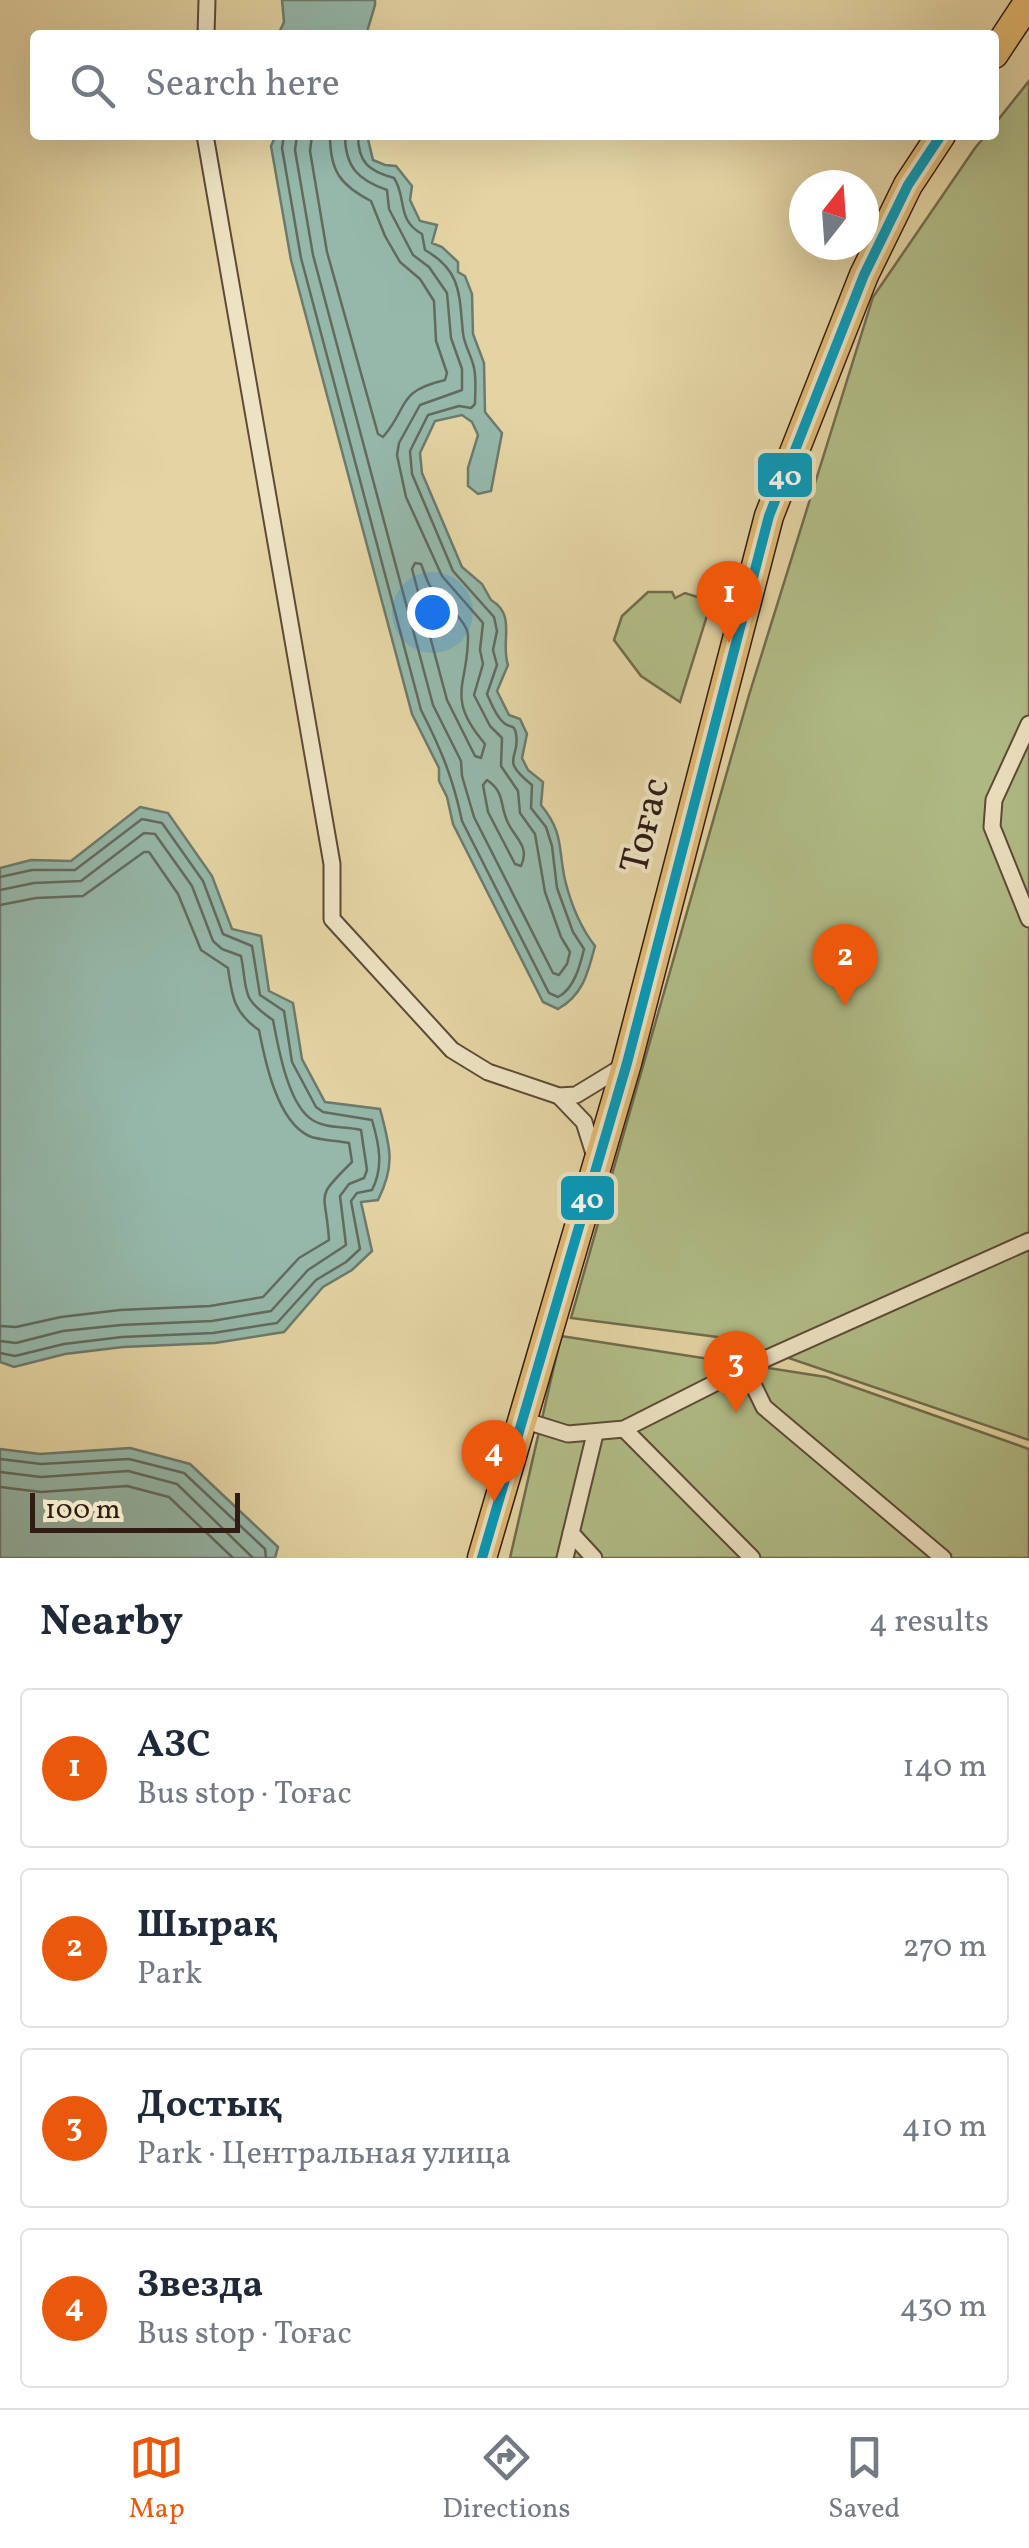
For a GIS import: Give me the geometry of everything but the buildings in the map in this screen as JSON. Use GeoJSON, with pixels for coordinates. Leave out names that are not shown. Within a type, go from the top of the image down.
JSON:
{"type":"FeatureCollection","features":[{"type":"Feature","properties":{"kind":"highway"},"geometry":{"type":"LineString","coordinates":[[999,46],[1029,1]]}},
{"type":"Feature","properties":{"kind":"highway","name":"Тоғас"},"geometry":{"type":"LineString","coordinates":[[482,1558],[627,1063],[768,516],[864,275],[908,185],[938,140]]}},
{"type":"Feature","properties":{"kind":"street"},"geometry":{"type":"LineString","coordinates":[[206,30],[208,0]]}},
{"type":"Feature","properties":{"kind":"street"},"geometry":{"type":"LineString","coordinates":[[206,140],[332,864],[332,919],[452,1050],[488,1072],[559,1096],[576,1095],[627,1063]]}},
{"type":"Feature","properties":{"kind":"street"},"geometry":{"type":"LineString","coordinates":[[1027,910],[992,827],[994,800],[1029,724]]}},
{"type":"Feature","properties":{"kind":"street"},"geometry":{"type":"LineString","coordinates":[[559,1096],[584,1122],[598,1164]]}},
{"type":"Feature","properties":{"kind":"street"},"geometry":{"type":"LineString","coordinates":[[522,1420],[568,1434],[624,1428],[745,1368],[1029,1241]]}},
{"type":"Feature","properties":{"kind":"street"},"geometry":{"type":"LineString","coordinates":[[745,1368],[764,1407],[943,1558]]}},
{"type":"Feature","properties":{"kind":"street"},"geometry":{"type":"LineString","coordinates":[[624,1428],[752,1558]]}},
{"type":"Feature","properties":{"kind":"street"},"geometry":{"type":"LineString","coordinates":[[565,1558],[595,1434]]}},
{"type":"Feature","properties":{"kind":"street"},"geometry":{"type":"LineString","coordinates":[[571,1533],[594,1558]]}},
{"type":"Feature","properties":{"kind":"green space"},"geometry":{"type":"Polygon","coordinates":[[[1029,81],[1029,1440],[733,1339],[571,1318],[749,695],[873,297],[975,148],[982,140],[999,140],[999,119],[1029,81]]]}},
{"type":"Feature","properties":{"kind":"green space"},"geometry":{"type":"Polygon","coordinates":[[[648,592],[672,592],[675,598],[685,593],[710,606],[680,702],[641,676],[614,640],[622,616],[648,592]]]}},
{"type":"Feature","properties":{"kind":"green space"},"geometry":{"type":"Polygon","coordinates":[[[561,1336],[826,1377],[1029,1449],[1029,1558],[510,1558],[561,1336]]]}},
{"type":"Feature","properties":{"kind":"water"},"geometry":{"type":"Polygon","coordinates":[[[282,0],[375,0],[368,30],[280,30],[284,22],[282,0]]]}},
{"type":"Feature","properties":{"kind":"water"},"geometry":{"type":"Polygon","coordinates":[[[274,140],[368,140],[373,160],[396,166],[412,186],[410,200],[420,221],[437,225],[432,243],[458,262],[458,272],[465,276],[472,294],[473,334],[484,363],[485,412],[502,433],[491,491],[478,494],[468,486],[468,468],[478,435],[472,422],[462,415],[435,421],[420,453],[422,473],[462,567],[482,584],[504,613],[508,665],[497,691],[509,715],[520,719],[527,734],[522,758],[528,770],[543,782],[541,805],[557,833],[570,898],[595,946],[579,990],[558,1009],[543,1002],[453,824],[439,781],[439,768],[412,714],[291,260],[271,146],[274,140]]]}},
{"type":"Feature","properties":{"kind":"water"},"geometry":{"type":"Polygon","coordinates":[[[140,807],[168,813],[212,876],[232,929],[261,936],[269,991],[293,1003],[302,1059],[325,1102],[380,1109],[389,1145],[387,1176],[378,1200],[361,1202],[372,1251],[352,1270],[323,1287],[284,1332],[215,1343],[65,1354],[14,1367],[0,1362],[0,868],[31,860],[71,861],[140,807]]]}},
{"type":"Feature","properties":{"kind":"water"},"geometry":{"type":"Polygon","coordinates":[[[130,1448],[190,1464],[278,1547],[275,1558],[0,1558],[0,1449],[40,1454],[130,1448]]]}},
{"type":"Feature","properties":{"kind":"transit line","name":"40"},"geometry":{"type":"LineString","coordinates":[[482,1558],[627,1063],[769,516],[864,275],[908,185],[938,140]]}},
{"type":"Feature","properties":{"kind":"place","name":"АЗС"},"geometry":{"type":"Point","coordinates":[729,643]}},
{"type":"Feature","properties":{"kind":"place","name":"Шырақ"},"geometry":{"type":"Point","coordinates":[845,1006]}},
{"type":"Feature","properties":{"kind":"place","name":"Достық"},"geometry":{"type":"Point","coordinates":[736,1413]}},
{"type":"Feature","properties":{"kind":"place","name":"Звезда"},"geometry":{"type":"Point","coordinates":[494,1502]}}]}
